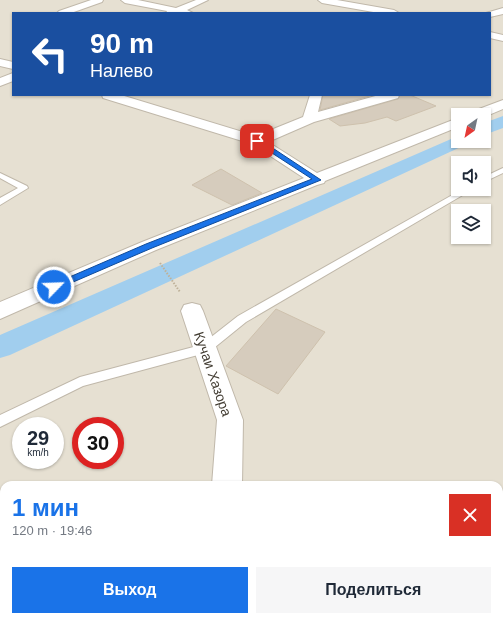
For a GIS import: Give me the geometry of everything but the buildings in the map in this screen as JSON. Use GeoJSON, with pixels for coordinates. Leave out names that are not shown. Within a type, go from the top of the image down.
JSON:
{"type":"FeatureCollection","features":[{"type":"Feature","properties":{"kind":"street"},"geometry":{"type":"LineString","coordinates":[[65,12],[99,0]]}},
{"type":"Feature","properties":{"kind":"street"},"geometry":{"type":"LineString","coordinates":[[125,0],[174,12],[204,0]]}},
{"type":"Feature","properties":{"kind":"street"},"geometry":{"type":"LineString","coordinates":[[322,0],[388,12]]}},
{"type":"Feature","properties":{"kind":"street"},"geometry":{"type":"LineString","coordinates":[[491,14],[503,11]]}},
{"type":"Feature","properties":{"kind":"street"},"geometry":{"type":"LineString","coordinates":[[491,35],[503,38]]}},
{"type":"Feature","properties":{"kind":"street"},"geometry":{"type":"LineString","coordinates":[[0,62],[12,66]]}},
{"type":"Feature","properties":{"kind":"street"},"geometry":{"type":"LineString","coordinates":[[0,82],[12,77]]}},
{"type":"Feature","properties":{"kind":"street"},"geometry":{"type":"LineString","coordinates":[[117,96],[135,98],[257,141],[318,180]]}},
{"type":"Feature","properties":{"kind":"street"},"geometry":{"type":"LineString","coordinates":[[309,119],[316,96]]}},
{"type":"Feature","properties":{"kind":"street"},"geometry":{"type":"LineString","coordinates":[[257,141],[309,119],[390,96]]}},
{"type":"Feature","properties":{"kind":"street"},"geometry":{"type":"LineString","coordinates":[[491,109],[503,104]]}},
{"type":"Feature","properties":{"kind":"street"},"geometry":{"type":"LineString","coordinates":[[0,311],[149,246],[318,180],[451,125]]}},
{"type":"Feature","properties":{"kind":"street","name":"Кучаи Хазора"},"geometry":{"type":"LineString","coordinates":[[192,311],[230,420],[228,481]]}},
{"type":"Feature","properties":{"kind":"lane"},"geometry":{"type":"LineString","coordinates":[[491,176],[503,170]]}},
{"type":"Feature","properties":{"kind":"lane"},"geometry":{"type":"LineString","coordinates":[[0,175],[24,188],[0,202]]}},
{"type":"Feature","properties":{"kind":"lane"},"geometry":{"type":"LineString","coordinates":[[0,421],[80,382],[206,349],[242,319],[457,196]]}},
{"type":"Feature","properties":{"kind":"path"},"geometry":{"type":"LineString","coordinates":[[149,246],[192,311]]}},
{"type":"Feature","properties":{"kind":"shaded area"},"geometry":{"type":"Polygon","coordinates":[[[0,0],[503,0],[503,481],[0,481],[0,0]]]}},
{"type":"Feature","properties":{"kind":"waterway"},"geometry":{"type":"LineString","coordinates":[[491,127],[503,121]]}},
{"type":"Feature","properties":{"kind":"waterway"},"geometry":{"type":"LineString","coordinates":[[0,347],[451,145]]}},
{"type":"Feature","properties":{"kind":"route"},"geometry":{"type":"LineString","coordinates":[[54,287],[149,246],[318,180],[257,141]]}}]}
